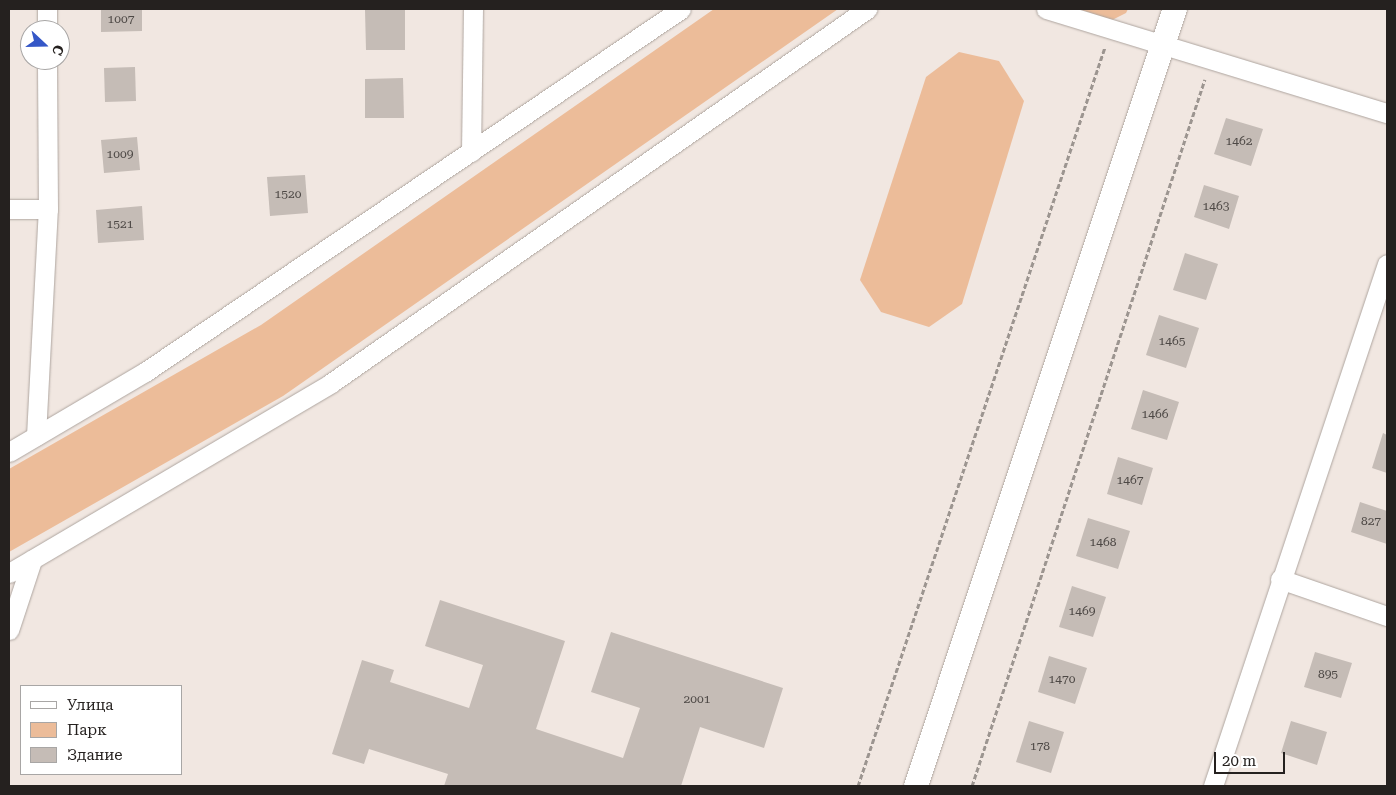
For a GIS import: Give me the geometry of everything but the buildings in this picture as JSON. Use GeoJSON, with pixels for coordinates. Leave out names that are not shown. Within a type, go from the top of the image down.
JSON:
{"type":"FeatureCollection","features":[{"type":"Feature","properties":{"kind":"street"},"geometry":{"type":"LineString","coordinates":[[471,152],[473,9]]}},
{"type":"Feature","properties":{"kind":"street"},"geometry":{"type":"LineString","coordinates":[[9,452],[145,372],[681,9]]}},
{"type":"Feature","properties":{"kind":"street"},"geometry":{"type":"LineString","coordinates":[[9,573],[332,383],[867,9]]}},
{"type":"Feature","properties":{"kind":"street"},"geometry":{"type":"LineString","coordinates":[[1046,9],[1387,113]]}},
{"type":"Feature","properties":{"kind":"street"},"geometry":{"type":"LineString","coordinates":[[916,786],[1176,9]]}},
{"type":"Feature","properties":{"kind":"street"},"geometry":{"type":"LineString","coordinates":[[36,436],[48,209],[47,70]]}},
{"type":"Feature","properties":{"kind":"street"},"geometry":{"type":"LineString","coordinates":[[9,209],[48,209]]}},
{"type":"Feature","properties":{"kind":"street"},"geometry":{"type":"LineString","coordinates":[[1213,786],[1280,579],[1387,264]]}},
{"type":"Feature","properties":{"kind":"street"},"geometry":{"type":"LineString","coordinates":[[9,630],[32,560]]}},
{"type":"Feature","properties":{"kind":"street"},"geometry":{"type":"LineString","coordinates":[[1280,579],[1387,616]]}},
{"type":"Feature","properties":{"kind":"path"},"geometry":{"type":"LineString","coordinates":[[858,786],[1111,29]]}},
{"type":"Feature","properties":{"kind":"path"},"geometry":{"type":"LineString","coordinates":[[972,786],[1211,60]]}},
{"type":"Feature","properties":{"kind":"green space"},"geometry":{"type":"Polygon","coordinates":[[[714,9],[838,9],[283,396],[9,552],[9,469],[261,325],[714,9]]]}},
{"type":"Feature","properties":{"kind":"green space"},"geometry":{"type":"Polygon","coordinates":[[[1078,9],[1128,9],[1126,13],[1112,20],[1078,9]]]}},
{"type":"Feature","properties":{"kind":"green space"},"geometry":{"type":"Polygon","coordinates":[[[959,52],[999,61],[1024,101],[962,304],[929,327],[881,312],[860,280],[926,77],[959,52]]]}}]}
